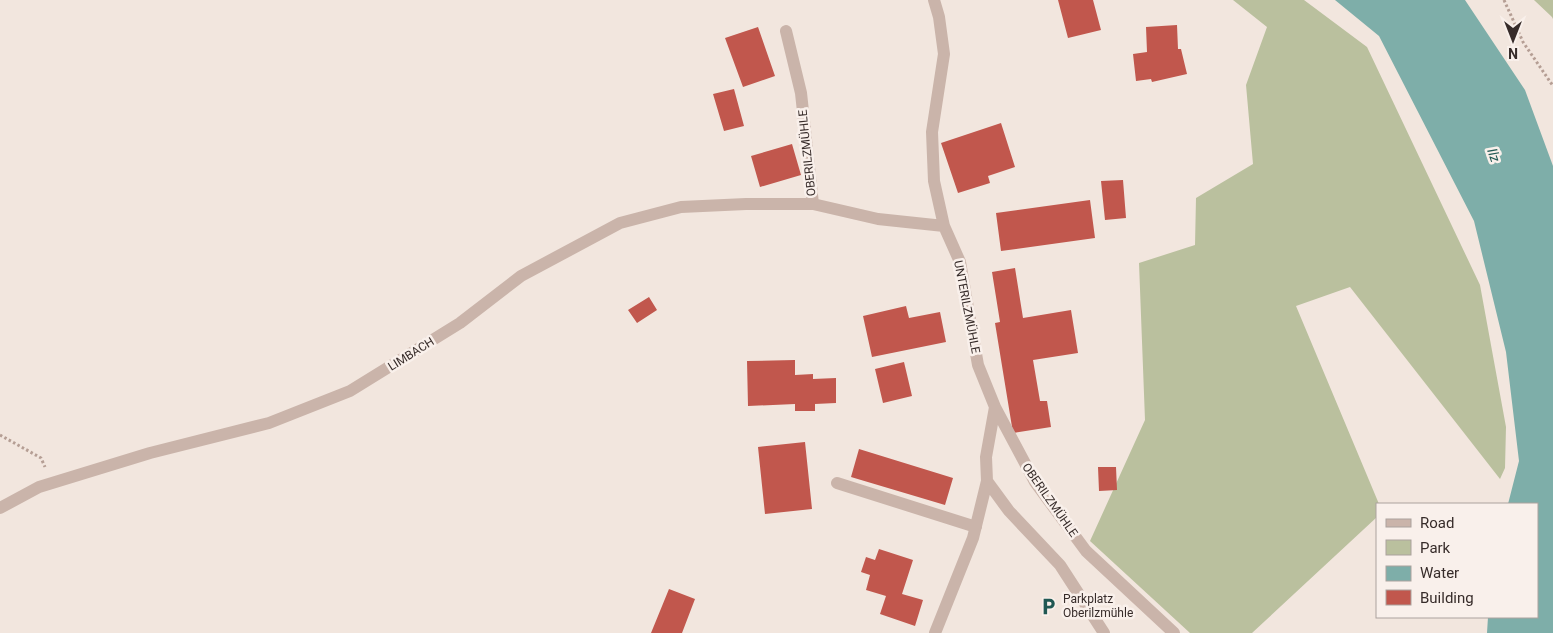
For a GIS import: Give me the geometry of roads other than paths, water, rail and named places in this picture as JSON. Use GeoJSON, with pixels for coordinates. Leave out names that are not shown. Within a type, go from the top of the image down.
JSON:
{"type":"FeatureCollection","features":[{"type":"Feature","properties":{"kind":"street","name":"UNTERILZMÜHLE"},"geometry":{"type":"LineString","coordinates":[[934,0],[939,17],[944,54],[932,132],[932,160],[944,226],[960,262],[978,365],[995,408]]}},
{"type":"Feature","properties":{"kind":"street","name":"OBERILZMÜHLE"},"geometry":{"type":"LineString","coordinates":[[786,31],[802,93],[813,204],[878,219],[944,226]]}},
{"type":"Feature","properties":{"kind":"street","name":"LIMBACH"},"geometry":{"type":"LineString","coordinates":[[0,508],[39,487],[53,482],[150,453],[269,424],[350,391],[460,323],[521,276],[620,223],[681,207],[746,204],[813,204]]}},
{"type":"Feature","properties":{"kind":"street","name":"OBERILZMÜHLE"},"geometry":{"type":"LineString","coordinates":[[995,408],[1035,482],[1086,551],[1174,633]]}},
{"type":"Feature","properties":{"kind":"street"},"geometry":{"type":"LineString","coordinates":[[935,633],[976,527],[987,481],[986,457],[995,408]]}},
{"type":"Feature","properties":{"kind":"street"},"geometry":{"type":"LineString","coordinates":[[987,481],[1009,511],[1060,565],[1104,633]]}},
{"type":"Feature","properties":{"kind":"street"},"geometry":{"type":"LineString","coordinates":[[837,483],[976,527]]}},
{"type":"Feature","properties":{"kind":"water","name":"Ilz"},"geometry":{"type":"Polygon","coordinates":[[[1335,0],[1465,0],[1525,90],[1553,166],[1553,633],[1487,633],[1488,618],[1538,618],[1538,503],[1508,503],[1519,461],[1506,352],[1474,221],[1379,36],[1335,0]]]}},
{"type":"Feature","properties":{"kind":"place","name":"Parkplatz Oberilzmühle"},"geometry":{"type":"Point","coordinates":[1049,606]}}]}
